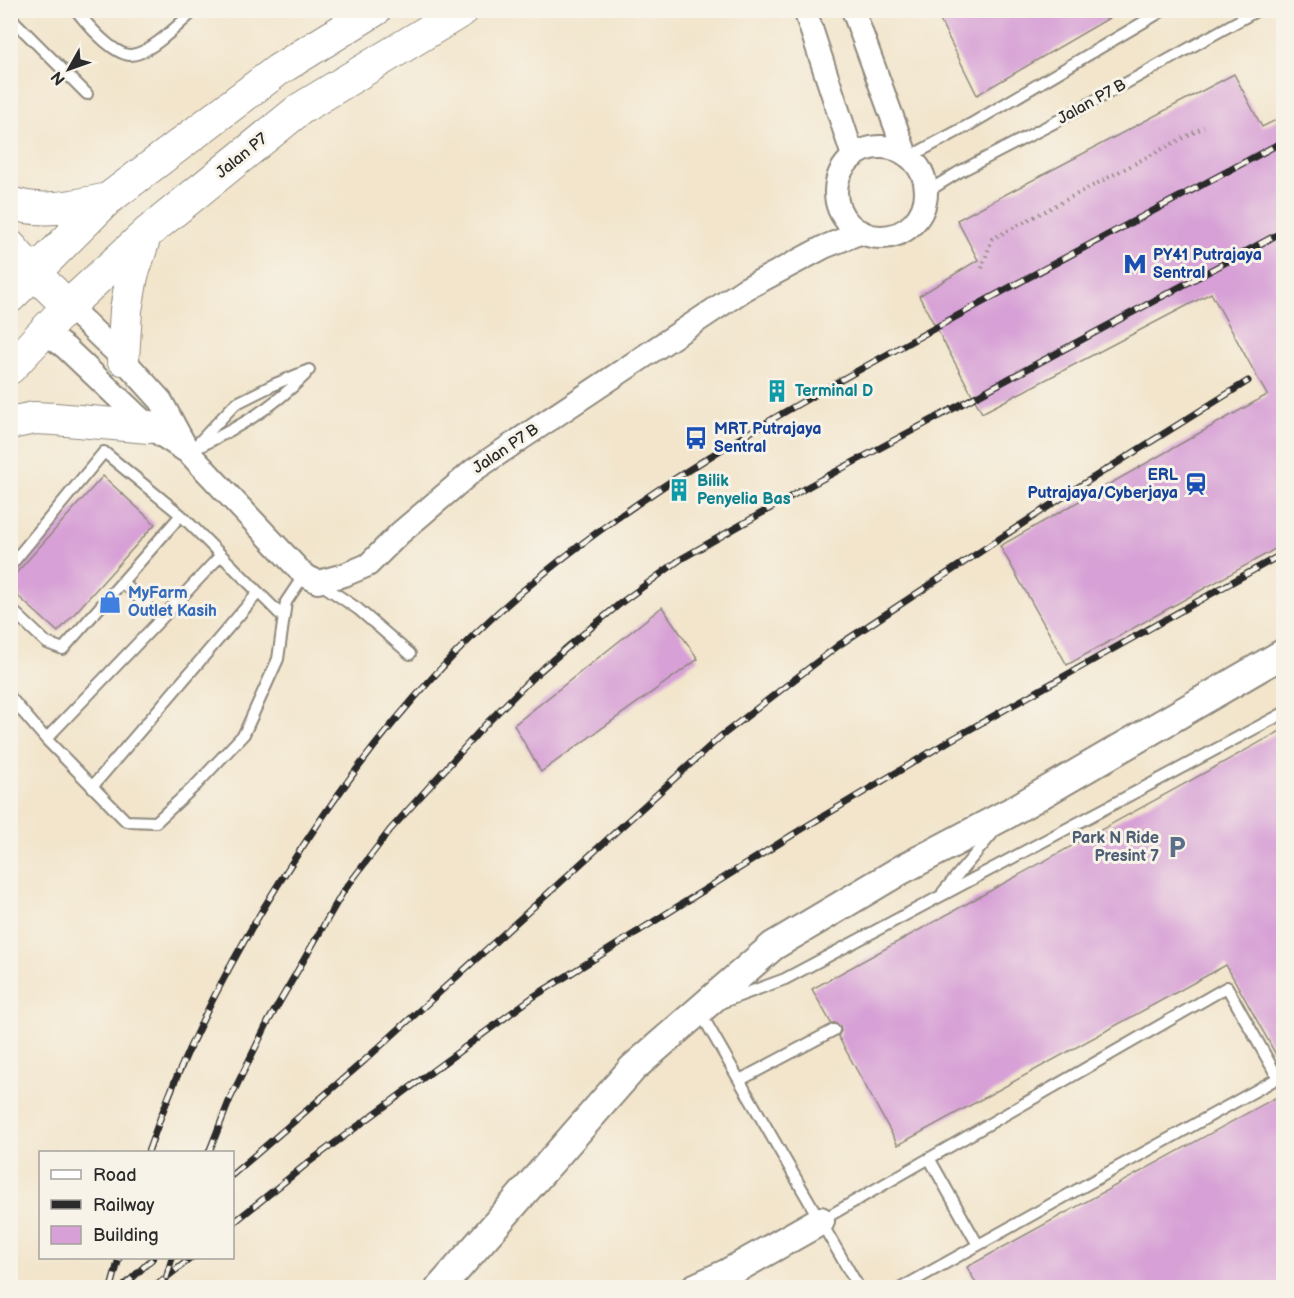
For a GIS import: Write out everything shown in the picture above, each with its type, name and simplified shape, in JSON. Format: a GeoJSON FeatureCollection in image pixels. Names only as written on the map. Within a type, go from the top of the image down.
{"type":"FeatureCollection","features":[{"type":"Feature","properties":{"kind":"main road"},"geometry":{"type":"LineString","coordinates":[[44,331],[10,299],[33,272],[108,199],[278,70],[375,10]]}},
{"type":"Feature","properties":{"kind":"main road","name":"Jalan P7"},"geometry":{"type":"LineString","coordinates":[[10,368],[68,306],[147,233],[300,109],[463,10]]}},
{"type":"Feature","properties":{"kind":"main road"},"geometry":{"type":"LineString","coordinates":[[10,203],[49,210],[108,199]]}},
{"type":"Feature","properties":{"kind":"main road"},"geometry":{"type":"LineString","coordinates":[[123,359],[126,310],[132,276],[147,233]]}},
{"type":"Feature","properties":{"kind":"main road"},"geometry":{"type":"LineString","coordinates":[[10,246],[68,306]]}},
{"type":"Feature","properties":{"kind":"main road"},"geometry":{"type":"LineString","coordinates":[[10,423],[34,418],[149,428]]}},
{"type":"Feature","properties":{"kind":"street"},"geometry":{"type":"LineString","coordinates":[[805,10],[853,156]]}},
{"type":"Feature","properties":{"kind":"street"},"geometry":{"type":"LineString","coordinates":[[853,10],[908,156],[922,173],[926,193]]}},
{"type":"Feature","properties":{"kind":"street"},"geometry":{"type":"LineString","coordinates":[[862,232],[847,221],[838,205],[836,187],[841,170],[853,156],[874,147],[896,149],[908,156]]}},
{"type":"Feature","properties":{"kind":"street","name":"Jalan P7 B"},"geometry":{"type":"LineString","coordinates":[[311,578],[368,565],[400,533],[474,470],[745,289],[824,247],[862,232],[880,237],[900,232],[921,212],[926,193]]}},
{"type":"Feature","properties":{"kind":"street"},"geometry":{"type":"LineString","coordinates":[[68,306],[123,359],[161,401],[189,453]]}},
{"type":"Feature","properties":{"kind":"street"},"geometry":{"type":"LineString","coordinates":[[44,331],[66,348],[149,428],[189,453],[311,578]]}},
{"type":"Feature","properties":{"kind":"street"},"geometry":{"type":"LineString","coordinates":[[440,1287],[633,1068],[773,946],[901,870],[1009,813],[1284,653]]}},
{"type":"Feature","properties":{"kind":"street"},"geometry":{"type":"LineString","coordinates":[[695,1287],[728,1273],[820,1221]]}},
{"type":"Feature","properties":{"kind":"lane"},"geometry":{"type":"LineString","coordinates":[[76,10],[90,27],[113,47],[128,55],[142,52],[155,44],[195,10]]}},
{"type":"Feature","properties":{"kind":"lane"},"geometry":{"type":"LineString","coordinates":[[908,156],[971,124],[1164,10]]}},
{"type":"Feature","properties":{"kind":"lane","name":"Jalan P7 B"},"geometry":{"type":"LineString","coordinates":[[926,193],[959,172],[1065,117],[1258,10]]}},
{"type":"Feature","properties":{"kind":"lane"},"geometry":{"type":"LineString","coordinates":[[10,14],[15,22],[87,94]]}},
{"type":"Feature","properties":{"kind":"lane"},"geometry":{"type":"LineString","coordinates":[[309,370],[284,396],[247,423],[189,453],[235,404],[309,370]]}},
{"type":"Feature","properties":{"kind":"lane"},"geometry":{"type":"LineString","coordinates":[[10,566],[104,452],[181,515],[283,617]]}},
{"type":"Feature","properties":{"kind":"lane"},"geometry":{"type":"LineString","coordinates":[[10,608],[47,643],[63,649],[181,515]]}},
{"type":"Feature","properties":{"kind":"lane"},"geometry":{"type":"LineString","coordinates":[[46,739],[162,620],[221,555]]}},
{"type":"Feature","properties":{"kind":"lane"},"geometry":{"type":"LineString","coordinates":[[10,697],[46,739],[126,821],[156,822],[197,784],[244,734],[278,659],[286,602],[311,578],[358,609],[410,654]]}},
{"type":"Feature","properties":{"kind":"lane"},"geometry":{"type":"LineString","coordinates":[[123,583],[162,620]]}},
{"type":"Feature","properties":{"kind":"lane"},"geometry":{"type":"LineString","coordinates":[[92,787],[258,593]]}},
{"type":"Feature","properties":{"kind":"lane"},"geometry":{"type":"LineString","coordinates":[[859,1287],[699,1011],[785,979],[1284,714]]}},
{"type":"Feature","properties":{"kind":"lane"},"geometry":{"type":"LineString","coordinates":[[939,897],[1009,813]]}},
{"type":"Feature","properties":{"kind":"lane"},"geometry":{"type":"LineString","coordinates":[[820,1221],[1227,987],[1278,1078],[901,1287]]}},
{"type":"Feature","properties":{"kind":"lane"},"geometry":{"type":"LineString","coordinates":[[740,1080],[834,1030]]}},
{"type":"Feature","properties":{"kind":"lane"},"geometry":{"type":"LineString","coordinates":[[929,1158],[978,1245]]}},
{"type":"Feature","properties":{"kind":"path"},"geometry":{"type":"LineString","coordinates":[[982,268],[992,239],[1204,127]]}},
{"type":"Feature","properties":{"kind":"building"},"geometry":{"type":"Polygon","coordinates":[[[935,10],[1123,10],[977,95],[935,10]]]}},
{"type":"Feature","properties":{"kind":"building"},"geometry":{"type":"Polygon","coordinates":[[[1234,74],[1262,127],[1284,116],[1284,544],[1067,665],[1000,546],[1267,395],[1211,293],[982,413],[919,296],[978,260],[957,220],[1234,74]]]}},
{"type":"Feature","properties":{"kind":"building"},"geometry":{"type":"Polygon","coordinates":[[[103,476],[155,524],[58,632],[10,589],[10,580],[103,476]]]}},
{"type":"Feature","properties":{"kind":"building"},"geometry":{"type":"Polygon","coordinates":[[[662,607],[698,659],[541,772],[514,725],[662,607]]]}},
{"type":"Feature","properties":{"kind":"building","name":"Park N Ride Presint 7"},"geometry":{"type":"Polygon","coordinates":[[[1284,729],[1284,1069],[1226,965],[898,1145],[838,1036],[841,1031],[840,1026],[831,1023],[812,989],[1284,729]]]}},
{"type":"Feature","properties":{"kind":"building"},"geometry":{"type":"Polygon","coordinates":[[[1284,1093],[1284,1287],[978,1287],[967,1267],[1284,1093]]]}},
{"type":"Feature","properties":{"kind":"railway"},"geometry":{"type":"LineString","coordinates":[[148,1151],[163,1110],[199,1027],[241,946],[288,869],[337,796],[388,729],[444,665],[505,606],[620,516],[663,486],[752,431],[1036,273],[1284,141]]}},
{"type":"Feature","properties":{"kind":"railway"},"geometry":{"type":"LineString","coordinates":[[209,1151],[230,1099],[268,1022],[343,892],[390,830],[486,724],[533,677],[570,645],[622,602],[681,559],[811,485],[1284,231]]}},
{"type":"Feature","properties":{"kind":"railway"},"geometry":{"type":"LineString","coordinates":[[234,1173],[365,1060],[720,737],[839,645],[1072,491],[1248,381]]}},
{"type":"Feature","properties":{"kind":"railway"},"geometry":{"type":"LineString","coordinates":[[234,1222],[309,1162],[533,997],[802,829],[949,741],[1284,553]]}},
{"type":"Feature","properties":{"kind":"railway"},"geometry":{"type":"LineString","coordinates":[[111,1288],[119,1259]]}},
{"type":"Feature","properties":{"kind":"railway"},"geometry":{"type":"LineString","coordinates":[[122,1288],[152,1259]]}},
{"type":"Feature","properties":{"kind":"railway"},"geometry":{"type":"LineString","coordinates":[[166,1279],[172,1259]]}},
{"type":"Feature","properties":{"kind":"railway"},"geometry":{"type":"LineString","coordinates":[[153,1288],[190,1259]]}},
{"type":"Feature","properties":{"kind":"place","name":"PY41 Putrajaya Sentral"},"geometry":{"type":"Point","coordinates":[1135,264]}},
{"type":"Feature","properties":{"kind":"place","name":"Terminal D"},"geometry":{"type":"Point","coordinates":[777,391]}},
{"type":"Feature","properties":{"kind":"place","name":"MRT Putrajaya Sentral"},"geometry":{"type":"Point","coordinates":[696,438]}},
{"type":"Feature","properties":{"kind":"place","name":"ERL Putrajaya/Cyberjaya"},"geometry":{"type":"Point","coordinates":[1196,484]}},
{"type":"Feature","properties":{"kind":"place","name":"Bilik Penyelia Bas"},"geometry":{"type":"Point","coordinates":[679,490]}},
{"type":"Feature","properties":{"kind":"place","name":"MyFarm Outlet Kasih"},"geometry":{"type":"Point","coordinates":[110,602]}},
{"type":"Feature","properties":{"kind":"place","name":"Park N Ride Presint 7"},"geometry":{"type":"Point","coordinates":[1177,847]}}]}
